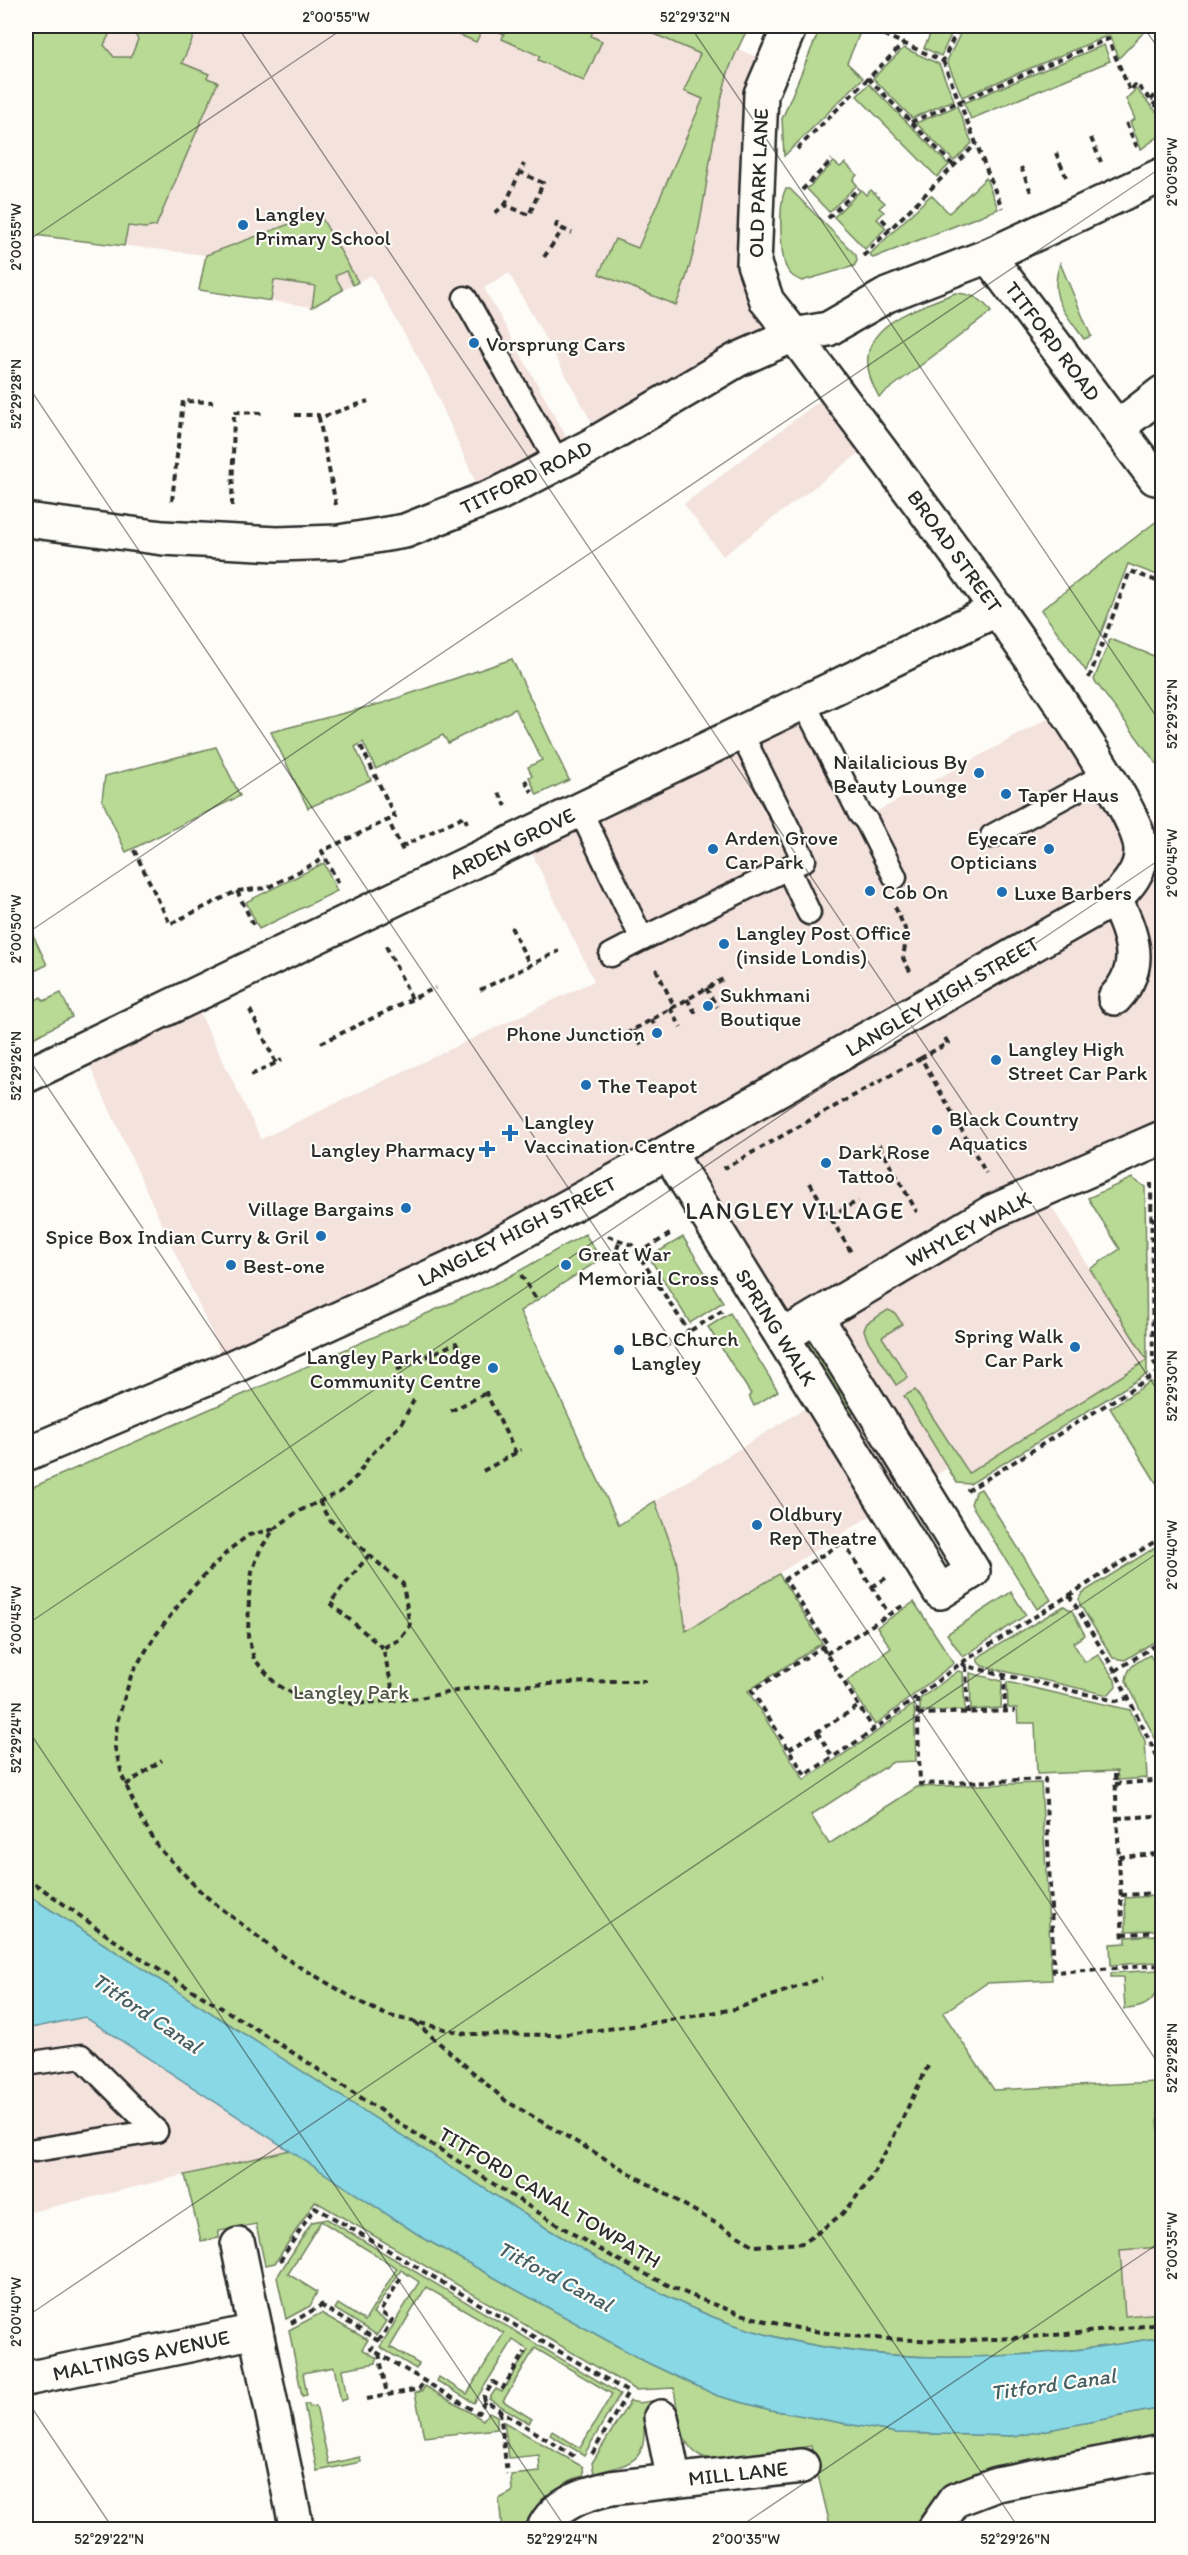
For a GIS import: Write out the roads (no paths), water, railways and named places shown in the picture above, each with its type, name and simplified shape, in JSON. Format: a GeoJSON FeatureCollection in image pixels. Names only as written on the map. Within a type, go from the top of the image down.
{"type":"FeatureCollection","features":[{"type":"Feature","properties":{"kind":"street","name":"OLD PARK LANE"},"geometry":{"type":"LineString","coordinates":[[790,26],[761,94],[754,264],[767,301],[794,334]]}},
{"type":"Feature","properties":{"kind":"street","name":"TITFORD ROAD"},"geometry":{"type":"LineString","coordinates":[[26,520],[163,538],[277,544],[339,542],[405,531],[484,501],[558,463],[727,366],[794,334],[828,329],[887,295],[988,255],[1162,175]]}},
{"type":"Feature","properties":{"kind":"street","name":"TITFORD ROAD"},"geometry":{"type":"LineString","coordinates":[[988,255],[1155,478]]}},
{"type":"Feature","properties":{"kind":"street","name":"BROAD STREET"},"geometry":{"type":"LineString","coordinates":[[794,334],[998,609],[1106,774],[1137,831],[1141,852],[1130,884],[1115,898]]}},
{"type":"Feature","properties":{"kind":"street"},"geometry":{"type":"LineString","coordinates":[[1117,428],[1162,393]]}},
{"type":"Feature","properties":{"kind":"street","name":"ARDEN GROVE"},"geometry":{"type":"LineString","coordinates":[[26,1076],[998,609]]}},
{"type":"Feature","properties":{"kind":"street"},"geometry":{"type":"LineString","coordinates":[[1115,898],[1130,933],[1132,970],[1127,985],[1115,998]]}},
{"type":"Feature","properties":{"kind":"street","name":"LANGLEY HIGH STREET"},"geometry":{"type":"LineString","coordinates":[[26,1454],[238,1364],[487,1251],[668,1152],[1115,898]]}},
{"type":"Feature","properties":{"kind":"street","name":"WHYLEY WALK"},"geometry":{"type":"LineString","coordinates":[[783,1337],[992,1212],[1162,1138]]}},
{"type":"Feature","properties":{"kind":"street","name":"SPRING WALK"},"geometry":{"type":"LineString","coordinates":[[668,1152],[940,1592],[973,1571],[816,1317]]}},
{"type":"Feature","properties":{"kind":"street"},"geometry":{"type":"LineString","coordinates":[[865,1471],[899,1450]]}},
{"type":"Feature","properties":{"kind":"street","name":"MALTINGS AVENUE"},"geometry":{"type":"LineString","coordinates":[[238,2245],[269,2329],[297,2529]]}},
{"type":"Feature","properties":{"kind":"street","name":"MALTINGS AVENUE"},"geometry":{"type":"LineString","coordinates":[[26,2379],[269,2329]]}},
{"type":"Feature","properties":{"kind":"street","name":"MILL LANE"},"geometry":{"type":"LineString","coordinates":[[661,2417],[674,2481]]}},
{"type":"Feature","properties":{"kind":"street"},"geometry":{"type":"LineString","coordinates":[[934,2529],[955,2500],[997,2484],[1162,2452]]}},
{"type":"Feature","properties":{"kind":"street","name":"MILL LANE"},"geometry":{"type":"LineString","coordinates":[[543,2529],[559,2509],[581,2495],[611,2488],[802,2466]]}},
{"type":"Feature","properties":{"kind":"lane"},"geometry":{"type":"LineString","coordinates":[[465,298],[558,463]]}},
{"type":"Feature","properties":{"kind":"lane"},"geometry":{"type":"LineString","coordinates":[[804,703],[860,814],[866,820],[895,877]]}},
{"type":"Feature","properties":{"kind":"lane"},"geometry":{"type":"LineString","coordinates":[[611,955],[804,860],[741,733]]}},
{"type":"Feature","properties":{"kind":"lane"},"geometry":{"type":"LineString","coordinates":[[992,836],[1106,774]]}},
{"type":"Feature","properties":{"kind":"lane"},"geometry":{"type":"LineString","coordinates":[[580,810],[642,939]]}},
{"type":"Feature","properties":{"kind":"lane"},"geometry":{"type":"LineString","coordinates":[[788,868],[809,913]]}},
{"type":"Feature","properties":{"kind":"lane"},"geometry":{"type":"LineString","coordinates":[[26,2064],[81,2056],[156,2131],[35,2150]]}},
{"type":"Feature","properties":{"kind":"water","name":"Titford Canal"},"geometry":{"type":"Polygon","coordinates":[[[26,1894],[546,2228],[685,2305],[732,2324],[783,2339],[836,2349],[890,2355],[1001,2356],[1110,2346],[1162,2337],[1162,2408],[1017,2436],[897,2433],[771,2410],[718,2396],[646,2362],[425,2239],[85,2017],[26,2029],[26,1894]]]}},
{"type":"Feature","properties":{"kind":"place","name":"Langley Primary School"},"geometry":{"type":"Point","coordinates":[243,225]}},
{"type":"Feature","properties":{"kind":"place","name":"Vorsprung Cars"},"geometry":{"type":"Point","coordinates":[474,343]}},
{"type":"Feature","properties":{"kind":"place","name":"Nailalicious By Beauty Lounge"},"geometry":{"type":"Point","coordinates":[979,773]}},
{"type":"Feature","properties":{"kind":"place","name":"Taper Haus"},"geometry":{"type":"Point","coordinates":[1006,794]}},
{"type":"Feature","properties":{"kind":"place","name":"Arden Grove Car Park"},"geometry":{"type":"Point","coordinates":[713,849]}},
{"type":"Feature","properties":{"kind":"place","name":"Eyecare Opticians"},"geometry":{"type":"Point","coordinates":[1049,849]}},
{"type":"Feature","properties":{"kind":"place","name":"Cob On"},"geometry":{"type":"Point","coordinates":[870,891]}},
{"type":"Feature","properties":{"kind":"place","name":"Luxe Barbers"},"geometry":{"type":"Point","coordinates":[1002,892]}},
{"type":"Feature","properties":{"kind":"place","name":"Langley Post Office (inside Londis)"},"geometry":{"type":"Point","coordinates":[724,944]}},
{"type":"Feature","properties":{"kind":"place","name":"Sukhmani Boutique"},"geometry":{"type":"Point","coordinates":[708,1006]}},
{"type":"Feature","properties":{"kind":"place","name":"Phone Junction"},"geometry":{"type":"Point","coordinates":[657,1033]}},
{"type":"Feature","properties":{"kind":"place","name":"Langley High Street Car Park"},"geometry":{"type":"Point","coordinates":[996,1060]}},
{"type":"Feature","properties":{"kind":"place","name":"The Teapot"},"geometry":{"type":"Point","coordinates":[586,1085]}},
{"type":"Feature","properties":{"kind":"place","name":"Black Country Aquatics"},"geometry":{"type":"Point","coordinates":[937,1130]}},
{"type":"Feature","properties":{"kind":"place","name":"Langley Vaccination Centre"},"geometry":{"type":"Point","coordinates":[510,1133]}},
{"type":"Feature","properties":{"kind":"place","name":"Langley Pharmacy"},"geometry":{"type":"Point","coordinates":[487,1149]}},
{"type":"Feature","properties":{"kind":"place","name":"Dark Rose Tattoo"},"geometry":{"type":"Point","coordinates":[826,1163]}},
{"type":"Feature","properties":{"kind":"place","name":"Village Bargains"},"geometry":{"type":"Point","coordinates":[406,1208]}},
{"type":"Feature","properties":{"kind":"place","name":"Spice Box Indian Curry & Gril"},"geometry":{"type":"Point","coordinates":[321,1236]}},
{"type":"Feature","properties":{"kind":"place","name":"Best-one"},"geometry":{"type":"Point","coordinates":[231,1265]}},
{"type":"Feature","properties":{"kind":"place","name":"Great War Memorial Cross"},"geometry":{"type":"Point","coordinates":[566,1265]}},
{"type":"Feature","properties":{"kind":"place","name":"Spring Walk Car Park"},"geometry":{"type":"Point","coordinates":[1075,1347]}},
{"type":"Feature","properties":{"kind":"place","name":"LBC Church Langley"},"geometry":{"type":"Point","coordinates":[619,1350]}},
{"type":"Feature","properties":{"kind":"place","name":"Langley Park Lodge Community Centre"},"geometry":{"type":"Point","coordinates":[493,1368]}},
{"type":"Feature","properties":{"kind":"place","name":"Oldbury Rep Theatre"},"geometry":{"type":"Point","coordinates":[757,1525]}},
{"type":"Feature","properties":{"kind":"district","name":"LANGLEY VILLAGE"},"geometry":{"type":"Point","coordinates":[795,1210]}},
{"type":"Feature","properties":{"kind":"park label","name":"Langley Park"},"geometry":{"type":"Point","coordinates":[351,1691]}}]}
